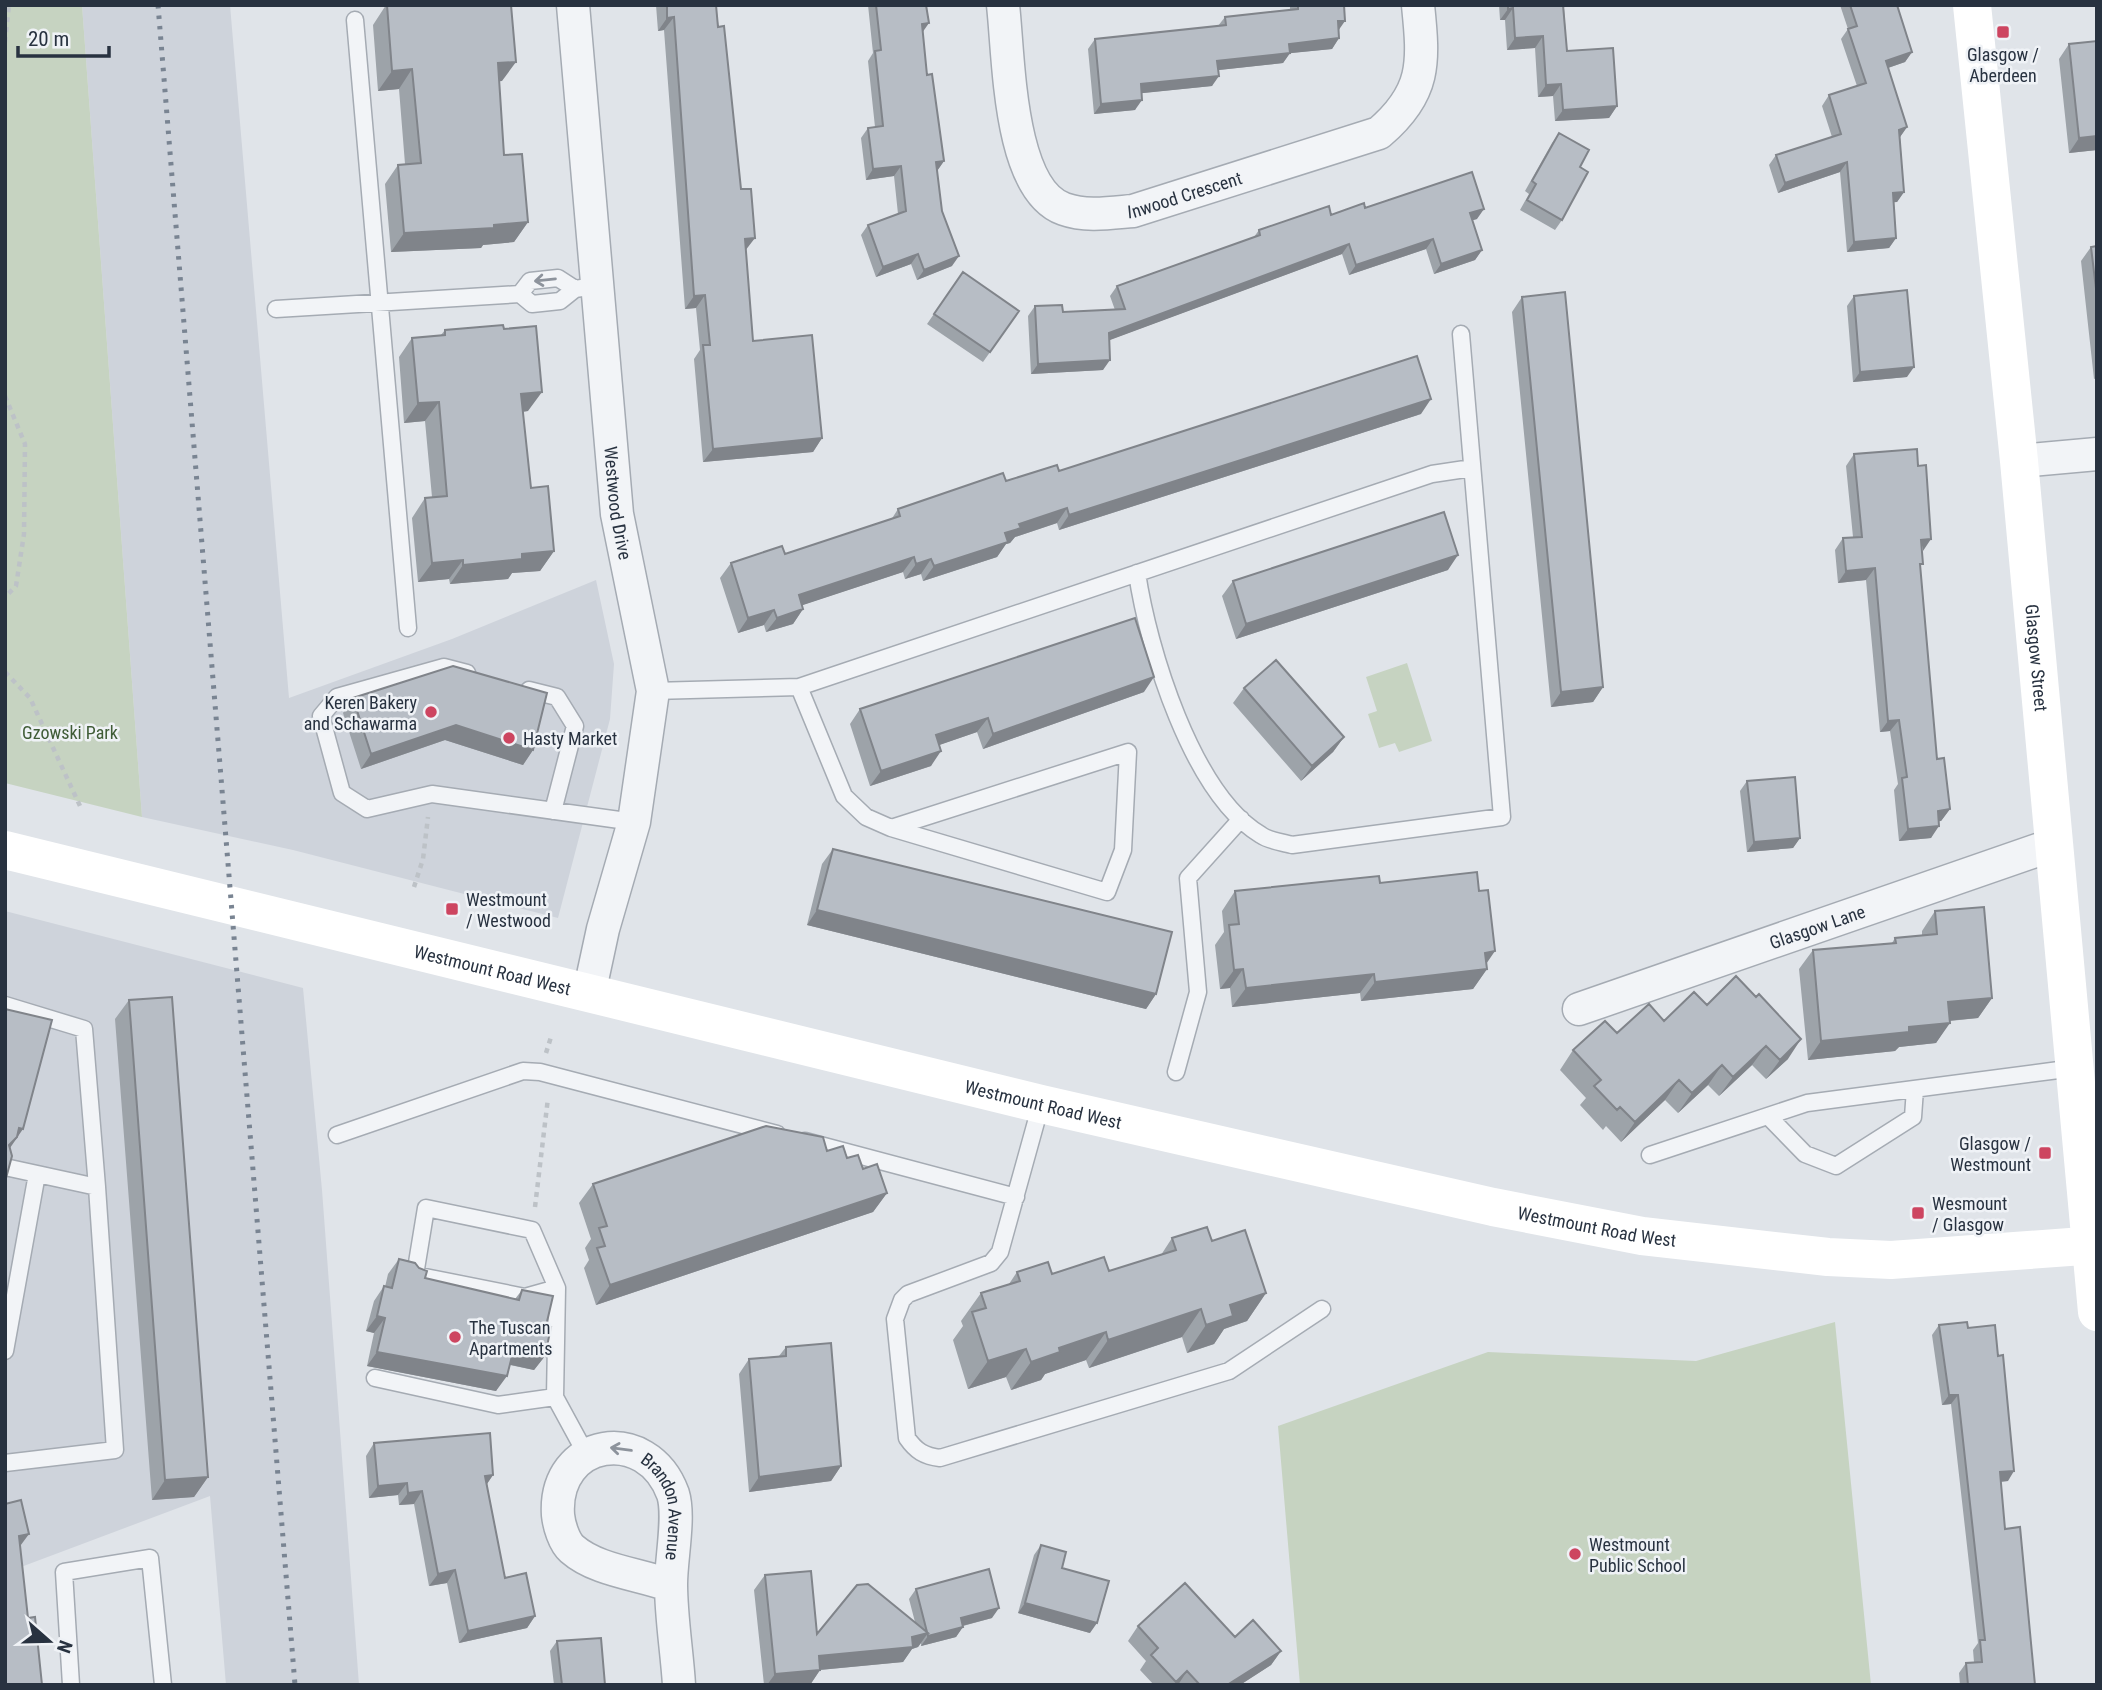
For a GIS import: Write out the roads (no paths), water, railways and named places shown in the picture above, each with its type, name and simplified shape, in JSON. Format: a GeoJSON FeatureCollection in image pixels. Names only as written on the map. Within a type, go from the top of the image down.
{"type":"FeatureCollection","features":[{"type":"Feature","properties":{"kind":"main road","name":"Glasgow Street"},"geometry":{"type":"LineString","coordinates":[[1972,5],[2019,461],[2074,1068],[2093,1245],[2097,1312]]}},
{"type":"Feature","properties":{"kind":"main road","name":"Westmount Road West"},"geometry":{"type":"LineString","coordinates":[[5,850],[1041,1104],[1493,1207],[1642,1236],[1828,1257],[1891,1260],[2093,1245]]}},
{"type":"Feature","properties":{"kind":"street","name":"Westwood Drive"},"geometry":{"type":"LineString","coordinates":[[573,5],[585,287],[617,514],[653,691],[634,822],[603,929],[589,994]]}},
{"type":"Feature","properties":{"kind":"street","name":"Inwood Crescent"},"geometry":{"type":"LineString","coordinates":[[1003,5],[1019,144],[1032,179],[1047,199],[1062,209],[1104,214],[1133,211],[1379,133],[1399,116],[1418,85],[1421,37],[1418,5]]}},
{"type":"Feature","properties":{"kind":"street"},"geometry":{"type":"LineString","coordinates":[[2019,461],[2097,454]]}},
{"type":"Feature","properties":{"kind":"street","name":"Glasgow Lane"},"geometry":{"type":"LineString","coordinates":[[1579,1009],[2055,844]]}},
{"type":"Feature","properties":{"kind":"street","name":"Brandon Avenue"},"geometry":{"type":"LineString","coordinates":[[671,1586],[595,1563],[570,1547],[559,1524],[557,1496],[567,1472],[586,1454],[608,1447],[639,1451],[661,1469],[674,1496],[671,1586],[679,1685]]}},
{"type":"Feature","properties":{"kind":"lane"},"geometry":{"type":"LineString","coordinates":[[355,20],[408,628]]}},
{"type":"Feature","properties":{"kind":"lane"},"geometry":{"type":"LineString","coordinates":[[520,294],[530,281],[558,278],[585,287]]}},
{"type":"Feature","properties":{"kind":"lane"},"geometry":{"type":"LineString","coordinates":[[276,309],[520,294],[532,304],[560,301],[585,287]]}},
{"type":"Feature","properties":{"kind":"lane"},"geometry":{"type":"LineString","coordinates":[[1137,573],[1144,619],[1192,754],[1241,819],[1262,836],[1292,845],[1502,817],[1461,334]]}},
{"type":"Feature","properties":{"kind":"lane"},"geometry":{"type":"LineString","coordinates":[[653,691],[799,687],[1432,474],[1472,468]]}},
{"type":"Feature","properties":{"kind":"lane"},"geometry":{"type":"LineString","coordinates":[[482,677],[444,667],[337,697],[321,716],[342,793],[367,809],[432,794],[634,822]]}},
{"type":"Feature","properties":{"kind":"lane"},"geometry":{"type":"LineString","coordinates":[[507,684],[557,697],[575,726],[553,811]]}},
{"type":"Feature","properties":{"kind":"lane"},"geometry":{"type":"LineString","coordinates":[[799,687],[844,796],[866,817],[891,828],[1108,892],[1123,850],[1128,752],[891,828]]}},
{"type":"Feature","properties":{"kind":"lane"},"geometry":{"type":"LineString","coordinates":[[1176,1072],[1198,992],[1188,877],[1241,819]]}},
{"type":"Feature","properties":{"kind":"lane"},"geometry":{"type":"LineString","coordinates":[[5,1005],[84,1029],[115,1450],[5,1463]]}},
{"type":"Feature","properties":{"kind":"lane"},"geometry":{"type":"LineString","coordinates":[[1650,1155],[1807,1103],[2074,1068]]}},
{"type":"Feature","properties":{"kind":"lane"},"geometry":{"type":"LineString","coordinates":[[337,1135],[523,1071],[540,1072],[1016,1197]]}},
{"type":"Feature","properties":{"kind":"lane"},"geometry":{"type":"LineString","coordinates":[[1768,1116],[1805,1154],[1836,1166],[1913,1117],[1915,1089]]}},
{"type":"Feature","properties":{"kind":"lane"},"geometry":{"type":"LineString","coordinates":[[1041,1104],[1000,1252],[991,1263],[908,1294],[902,1300],[895,1319],[907,1438],[915,1450],[928,1457],[940,1458],[1230,1371],[1322,1309]]}},
{"type":"Feature","properties":{"kind":"lane"},"geometry":{"type":"LineString","coordinates":[[5,1167],[97,1187]]}},
{"type":"Feature","properties":{"kind":"lane"},"geometry":{"type":"LineString","coordinates":[[5,1351],[37,1174]]}},
{"type":"Feature","properties":{"kind":"lane"},"geometry":{"type":"LineString","coordinates":[[557,1287],[525,1297],[415,1275],[426,1208],[532,1230],[557,1287],[555,1397],[586,1454]]}},
{"type":"Feature","properties":{"kind":"lane"},"geometry":{"type":"LineString","coordinates":[[375,1378],[498,1405],[555,1397]]}},
{"type":"Feature","properties":{"kind":"lane"},"geometry":{"type":"LineString","coordinates":[[71,1685],[64,1572],[150,1558],[163,1685]]}},
{"type":"Feature","properties":{"kind":"railway"},"geometry":{"type":"LineString","coordinates":[[158,5],[295,1685]]}},
{"type":"Feature","properties":{"kind":"place","name":"Glasgow / Aberdeen"},"geometry":{"type":"Point","coordinates":[2003,32]}},
{"type":"Feature","properties":{"kind":"place","name":"Keren Bakery and Schawarma"},"geometry":{"type":"Point","coordinates":[431,712]}},
{"type":"Feature","properties":{"kind":"place","name":"Hasty Market"},"geometry":{"type":"Point","coordinates":[509,738]}},
{"type":"Feature","properties":{"kind":"place","name":"Westmount / Westwood"},"geometry":{"type":"Point","coordinates":[452,909]}},
{"type":"Feature","properties":{"kind":"place","name":"Glasgow / Westmount"},"geometry":{"type":"Point","coordinates":[2045,1153]}},
{"type":"Feature","properties":{"kind":"place","name":"Wesmount / Glasgow"},"geometry":{"type":"Point","coordinates":[1918,1213]}},
{"type":"Feature","properties":{"kind":"place","name":"The Tuscan Apartments"},"geometry":{"type":"Point","coordinates":[455,1337]}},
{"type":"Feature","properties":{"kind":"place","name":"Westmount Public School"},"geometry":{"type":"Point","coordinates":[1575,1554]}},
{"type":"Feature","properties":{"kind":"park label","name":"Gzowski Park"},"geometry":{"type":"Point","coordinates":[70,732]}}]}
